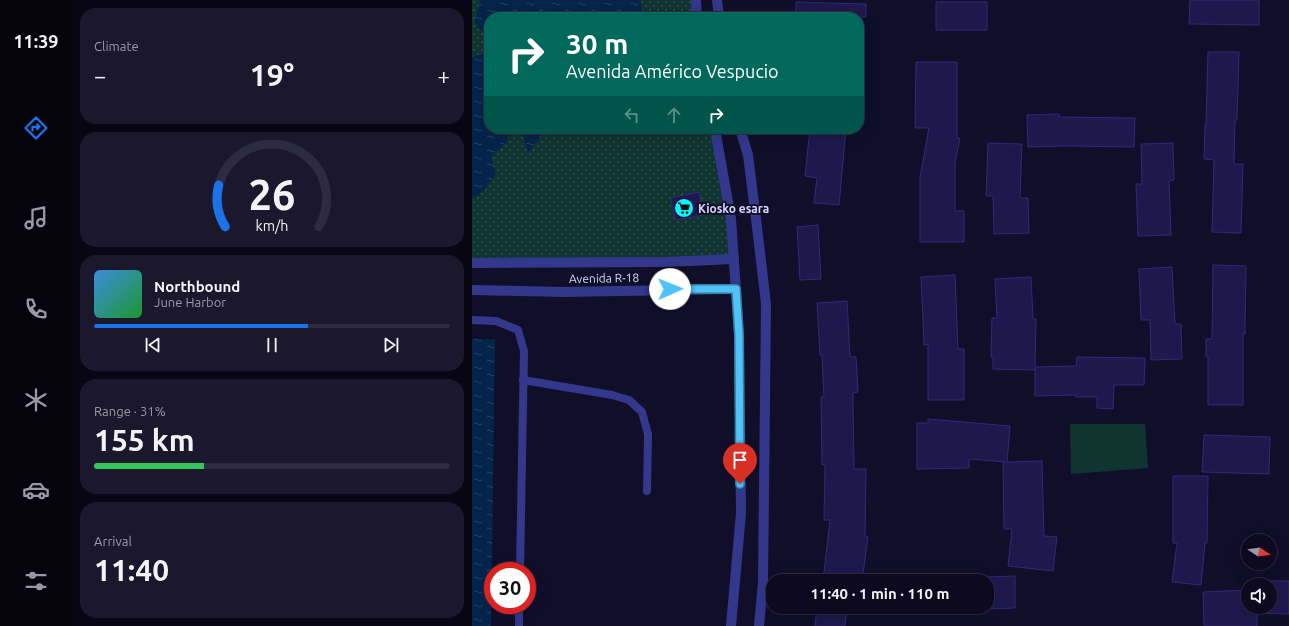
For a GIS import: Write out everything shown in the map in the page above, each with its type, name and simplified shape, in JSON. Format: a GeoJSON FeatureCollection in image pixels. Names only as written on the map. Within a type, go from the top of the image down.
{"type":"FeatureCollection","features":[{"type":"Feature","properties":{"kind":"street"},"geometry":{"type":"LineString","coordinates":[[696,0],[697,12]]}},
{"type":"Feature","properties":{"kind":"street"},"geometry":{"type":"LineString","coordinates":[[717,0],[718,12]]}},
{"type":"Feature","properties":{"kind":"street"},"geometry":{"type":"LineString","coordinates":[[716,134],[731,219],[739,335],[741,513],[731,626]]}},
{"type":"Feature","properties":{"kind":"street"},"geometry":{"type":"LineString","coordinates":[[742,134],[748,155],[766,304],[764,582],[760,626]]}},
{"type":"Feature","properties":{"kind":"street","name":"Avenida R-18"},"geometry":{"type":"LineString","coordinates":[[472,263],[665,262],[734,259]]}},
{"type":"Feature","properties":{"kind":"street","name":"Avenida R-18"},"geometry":{"type":"LineString","coordinates":[[472,290],[564,292],[736,289]]}},
{"type":"Feature","properties":{"kind":"lane"},"geometry":{"type":"LineString","coordinates":[[472,320],[496,320],[518,330],[524,351],[520,562]]}},
{"type":"Feature","properties":{"kind":"lane"},"geometry":{"type":"LineString","coordinates":[[523,380],[612,395],[629,400],[642,412],[648,434],[648,491]]}},
{"type":"Feature","properties":{"kind":"lane"},"geometry":{"type":"LineString","coordinates":[[518,626],[519,614]]}},
{"type":"Feature","properties":{"kind":"green space"},"geometry":{"type":"Polygon","coordinates":[[[472,0],[696,0],[697,12],[484,12],[484,134],[716,134],[734,259],[472,263],[472,0]]]}},
{"type":"Feature","properties":{"kind":"green space"},"geometry":{"type":"Polygon","coordinates":[[[1070,424],[1145,424],[1148,468],[1071,474],[1070,424]]]}},
{"type":"Feature","properties":{"kind":"water"},"geometry":{"type":"Polygon","coordinates":[[[480,0],[641,0],[642,12],[484,12],[484,33],[475,23],[480,0]]]}},
{"type":"Feature","properties":{"kind":"water"},"geometry":{"type":"Polygon","coordinates":[[[484,55],[484,134],[509,134],[506,143],[491,157],[496,174],[484,191],[472,199],[472,57],[484,55]]]}},
{"type":"Feature","properties":{"kind":"water"},"geometry":{"type":"Polygon","coordinates":[[[522,134],[544,134],[541,136],[528,153],[522,134]]]}},
{"type":"Feature","properties":{"kind":"water"},"geometry":{"type":"Polygon","coordinates":[[[472,339],[495,339],[492,562],[484,562],[484,614],[491,614],[491,626],[472,626],[472,339]]]}},
{"type":"Feature","properties":{"kind":"building"},"geometry":{"type":"Polygon","coordinates":[[[1190,0],[1259,0],[1259,25],[1189,24],[1190,0]]]}},
{"type":"Feature","properties":{"kind":"building"},"geometry":{"type":"Polygon","coordinates":[[[796,2],[866,4],[866,17],[864,17],[864,12],[796,12],[796,2]]]}},
{"type":"Feature","properties":{"kind":"building"},"geometry":{"type":"Polygon","coordinates":[[[936,2],[987,2],[987,30],[936,30],[936,2]]]}},
{"type":"Feature","properties":{"kind":"building"},"geometry":{"type":"Polygon","coordinates":[[[1208,52],[1239,52],[1234,164],[1243,164],[1241,233],[1212,232],[1214,160],[1204,159],[1208,52]]]}},
{"type":"Feature","properties":{"kind":"building"},"geometry":{"type":"Polygon","coordinates":[[[916,62],[957,62],[957,138],[960,138],[955,163],[955,211],[964,211],[964,242],[920,242],[920,177],[929,128],[915,128],[916,62]]]}},
{"type":"Feature","properties":{"kind":"building"},"geometry":{"type":"Polygon","coordinates":[[[1059,114],[1059,117],[1135,118],[1134,147],[1028,147],[1027,115],[1059,114]]]}},
{"type":"Feature","properties":{"kind":"building"},"geometry":{"type":"Polygon","coordinates":[[[809,134],[846,134],[839,205],[814,203],[817,178],[805,176],[809,134]]]}},
{"type":"Feature","properties":{"kind":"building"},"geometry":{"type":"Polygon","coordinates":[[[988,143],[1022,144],[1020,198],[1028,198],[1029,233],[994,234],[993,196],[986,196],[988,143]]]}},
{"type":"Feature","properties":{"kind":"building"},"geometry":{"type":"Polygon","coordinates":[[[1173,143],[1174,180],[1169,181],[1171,235],[1138,236],[1136,184],[1142,184],[1141,144],[1173,143]]]}},
{"type":"Feature","properties":{"kind":"building"},"geometry":{"type":"Polygon","coordinates":[[[699,192],[703,215],[675,220],[671,198],[699,192]]]}},
{"type":"Feature","properties":{"kind":"building"},"geometry":{"type":"Polygon","coordinates":[[[818,225],[821,279],[800,280],[797,227],[818,225]]]}},
{"type":"Feature","properties":{"kind":"building"},"geometry":{"type":"Polygon","coordinates":[[[1213,265],[1246,266],[1245,334],[1243,334],[1243,405],[1208,405],[1208,356],[1206,356],[1206,339],[1212,339],[1213,265]]]}},
{"type":"Feature","properties":{"kind":"building"},"geometry":{"type":"Polygon","coordinates":[[[1172,267],[1175,324],[1181,324],[1182,359],[1151,360],[1150,320],[1141,320],[1139,269],[1172,267]]]}},
{"type":"Feature","properties":{"kind":"building"},"geometry":{"type":"Polygon","coordinates":[[[955,275],[958,349],[964,349],[964,400],[928,400],[928,344],[924,345],[921,277],[955,275]]]}},
{"type":"Feature","properties":{"kind":"building"},"geometry":{"type":"Polygon","coordinates":[[[1031,277],[1033,319],[1036,319],[1035,367],[1076,366],[1077,357],[1145,358],[1144,385],[1114,385],[1113,409],[1097,408],[1097,397],[1076,397],[1076,395],[1035,396],[1035,370],[993,369],[993,357],[991,357],[992,318],[997,318],[995,279],[1031,277]]]}},
{"type":"Feature","properties":{"kind":"building"},"geometry":{"type":"Polygon","coordinates":[[[847,301],[850,357],[856,357],[858,392],[853,393],[854,469],[866,469],[865,536],[868,537],[863,574],[824,574],[830,520],[824,520],[825,464],[822,465],[821,397],[824,397],[817,303],[847,301]]]}},
{"type":"Feature","properties":{"kind":"building"},"geometry":{"type":"Polygon","coordinates":[[[928,419],[1010,426],[1007,462],[1042,461],[1044,536],[1057,537],[1053,571],[1008,566],[1012,529],[1004,529],[1003,462],[1006,462],[969,459],[969,468],[917,469],[917,423],[928,423],[928,419]]]}},
{"type":"Feature","properties":{"kind":"building"},"geometry":{"type":"Polygon","coordinates":[[[1204,435],[1270,437],[1269,474],[1202,472],[1204,435]]]}},
{"type":"Feature","properties":{"kind":"building"},"geometry":{"type":"Polygon","coordinates":[[[1173,476],[1208,476],[1207,543],[1205,543],[1201,585],[1172,582],[1177,543],[1173,543],[1173,476]]]}},
{"type":"Feature","properties":{"kind":"building"},"geometry":{"type":"Polygon","coordinates":[[[1015,576],[1015,608],[994,609],[994,577],[1015,576]]]}},
{"type":"Feature","properties":{"kind":"building"},"geometry":{"type":"Polygon","coordinates":[[[1277,581],[1289,581],[1289,614],[1277,614],[1277,581]]]}},
{"type":"Feature","properties":{"kind":"building"},"geometry":{"type":"Polygon","coordinates":[[[1241,590],[1241,614],[1257,614],[1257,626],[1204,626],[1203,592],[1241,590]]]}},
{"type":"Feature","properties":{"kind":"building"},"geometry":{"type":"Polygon","coordinates":[[[816,614],[846,614],[845,626],[815,626],[816,614]]]}},
{"type":"Feature","properties":{"kind":"place","name":"Kiosko esara"},"geometry":{"type":"Point","coordinates":[684,208]}},
{"type":"Feature","properties":{"kind":"route"},"geometry":{"type":"LineString","coordinates":[[670,289],[736,289],[739,335],[740,484]]}}]}
